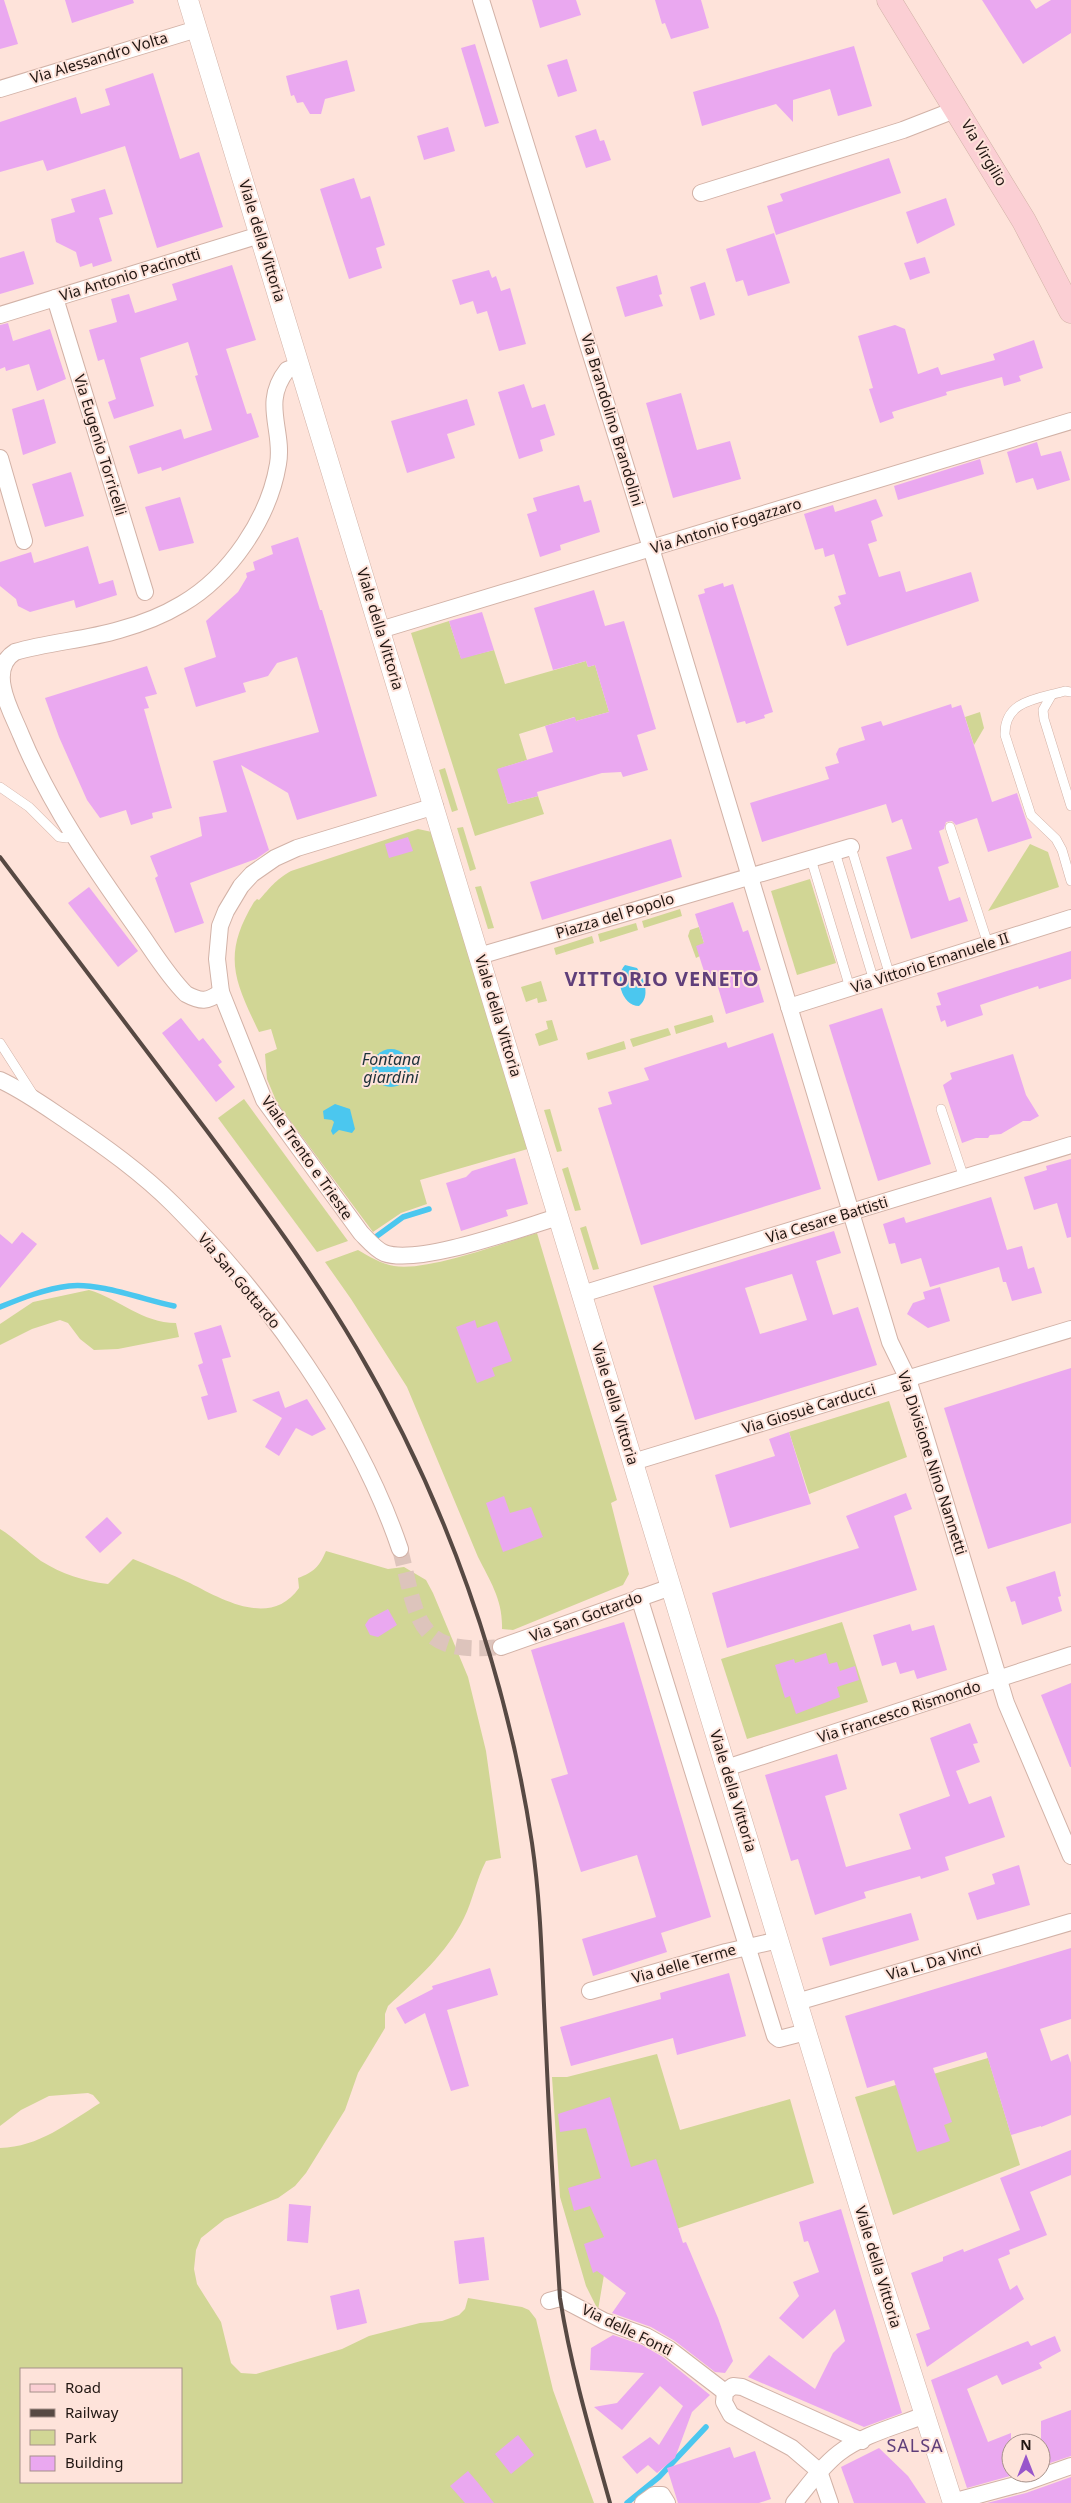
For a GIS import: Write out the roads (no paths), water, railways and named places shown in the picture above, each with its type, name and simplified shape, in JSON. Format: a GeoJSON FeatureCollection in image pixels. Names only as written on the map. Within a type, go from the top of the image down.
{"type":"FeatureCollection","features":[{"type":"Feature","properties":{"kind":"main road","name":"Via Virgilio"},"geometry":{"type":"LineString","coordinates":[[889,0],[957,109],[1042,252],[1071,311]]}},
{"type":"Feature","properties":{"kind":"street","name":"Viale della Vittoria"},"geometry":{"type":"LineString","coordinates":[[188,0],[435,806],[806,2032],[952,2502]]}},
{"type":"Feature","properties":{"kind":"street","name":"Via Brandolino Brandolini"},"geometry":{"type":"LineString","coordinates":[[481,0],[652,548],[750,875]]}},
{"type":"Feature","properties":{"kind":"street","name":"Via Alessandro Volta"},"geometry":{"type":"LineString","coordinates":[[0,89],[197,29]]}},
{"type":"Feature","properties":{"kind":"street"},"geometry":{"type":"LineString","coordinates":[[701,193],[903,130],[957,109]]}},
{"type":"Feature","properties":{"kind":"street","name":"Via Antonio Pacinotti"},"geometry":{"type":"LineString","coordinates":[[0,314],[260,235]]}},
{"type":"Feature","properties":{"kind":"street","name":"Via Eugenio Torricelli"},"geometry":{"type":"LineString","coordinates":[[55,298],[145,592]]}},
{"type":"Feature","properties":{"kind":"street"},"geometry":{"type":"LineString","coordinates":[[221,992],[209,1001],[199,1001],[186,994],[179,987],[72,834],[31,759],[6,700],[3,688],[3,669],[9,656],[15,652],[116,631],[143,623],[184,603],[218,574],[253,530],[272,492],[280,444],[274,417],[277,386],[287,370],[300,365]]}},
{"type":"Feature","properties":{"kind":"street","name":"Via Antonio Fogazzaro"},"geometry":{"type":"LineString","coordinates":[[380,630],[1071,421]]}},
{"type":"Feature","properties":{"kind":"street"},"geometry":{"type":"LineString","coordinates":[[0,458],[24,541]]}},
{"type":"Feature","properties":{"kind":"street","name":"Viale Trento e Trieste"},"geometry":{"type":"LineString","coordinates":[[435,806],[297,848],[275,858],[252,874],[233,898],[220,926],[217,959],[221,992],[264,1100],[361,1233],[383,1253],[408,1257],[435,1253],[558,1216]]}},
{"type":"Feature","properties":{"kind":"street","name":"Piazza del Popolo"},"geometry":{"type":"LineString","coordinates":[[480,956],[750,875],[775,871],[843,850]]}},
{"type":"Feature","properties":{"kind":"street","name":"Via Divisione Nino Nannetti"},"geometry":{"type":"LineString","coordinates":[[750,875],[890,1342],[908,1379],[998,1679],[1006,1703],[1071,1856]]}},
{"type":"Feature","properties":{"kind":"street","name":"Via Vittorio Emanuele II"},"geometry":{"type":"LineString","coordinates":[[789,1008],[1071,918]]}},
{"type":"Feature","properties":{"kind":"street","name":"Via San Gottardo"},"geometry":{"type":"LineString","coordinates":[[0,1080],[37,1101],[114,1154],[173,1204],[224,1259],[278,1328],[337,1416],[371,1474],[385,1506],[400,1549]]}},
{"type":"Feature","properties":{"kind":"street","name":"Via Cesare Battisti"},"geometry":{"type":"LineString","coordinates":[[582,1294],[1071,1145]]}},
{"type":"Feature","properties":{"kind":"street","name":"Via Giosuè Carducci"},"geometry":{"type":"LineString","coordinates":[[633,1462],[1071,1328]]}},
{"type":"Feature","properties":{"kind":"street","name":"Via San Gottardo"},"geometry":{"type":"LineString","coordinates":[[501,1647],[671,1587]]}},
{"type":"Feature","properties":{"kind":"street","name":"Viale della Vittoria"},"geometry":{"type":"LineString","coordinates":[[640,1597],[687,1744],[775,2036],[779,2039],[806,2032]]}},
{"type":"Feature","properties":{"kind":"street","name":"Via Francesco Rismondo"},"geometry":{"type":"LineString","coordinates":[[726,1768],[1071,1655]]}},
{"type":"Feature","properties":{"kind":"street","name":"Via L. Da Vinci"},"geometry":{"type":"LineString","coordinates":[[797,2002],[1071,1922]]}},
{"type":"Feature","properties":{"kind":"street","name":"Via delle Terme"},"geometry":{"type":"LineString","coordinates":[[590,1991],[747,1946],[779,1940]]}},
{"type":"Feature","properties":{"kind":"street","name":"Via delle Fonti"},"geometry":{"type":"LineString","coordinates":[[549,2301],[560,2298],[604,2321],[646,2336],[679,2356],[725,2392]]}},
{"type":"Feature","properties":{"kind":"street"},"geometry":{"type":"LineString","coordinates":[[830,2503],[819,2471],[792,2448],[731,2414],[724,2402],[725,2392],[733,2386],[742,2386],[862,2440]]}},
{"type":"Feature","properties":{"kind":"street"},"geometry":{"type":"LineString","coordinates":[[794,2503],[819,2471],[839,2453],[862,2440],[925,2416]]}},
{"type":"Feature","properties":{"kind":"street"},"geometry":{"type":"LineString","coordinates":[[952,2502],[1023,2483],[1071,2466]]}},
{"type":"Feature","properties":{"kind":"street"},"geometry":{"type":"LineString","coordinates":[[643,2503],[654,2496],[662,2496],[668,2503]]}},
{"type":"Feature","properties":{"kind":"lane"},"geometry":{"type":"LineString","coordinates":[[1071,692],[1051,695],[1019,706],[1010,712],[1005,723],[1005,735],[1031,815],[1056,839],[1062,850],[1071,881]]}},
{"type":"Feature","properties":{"kind":"lane"},"geometry":{"type":"LineString","coordinates":[[1051,695],[1043,710],[1044,719],[1071,806]]}},
{"type":"Feature","properties":{"kind":"lane"},"geometry":{"type":"LineString","coordinates":[[0,787],[30,807],[59,837],[67,838],[72,834]]}},
{"type":"Feature","properties":{"kind":"lane"},"geometry":{"type":"LineString","coordinates":[[950,827],[988,944]]}},
{"type":"Feature","properties":{"kind":"lane"},"geometry":{"type":"LineString","coordinates":[[843,850],[882,978]]}},
{"type":"Feature","properties":{"kind":"lane"},"geometry":{"type":"LineString","coordinates":[[843,850],[882,978]]}},
{"type":"Feature","properties":{"kind":"lane"},"geometry":{"type":"LineString","coordinates":[[812,859],[850,988]]}},
{"type":"Feature","properties":{"kind":"lane"},"geometry":{"type":"LineString","coordinates":[[0,1043],[37,1101]]}},
{"type":"Feature","properties":{"kind":"lane"},"geometry":{"type":"LineString","coordinates":[[941,1109],[964,1178]]}},
{"type":"Feature","properties":{"kind":"water"},"geometry":{"type":"Polygon","coordinates":[[[625,965],[637,968],[644,982],[645,997],[639,1006],[633,1005],[628,1001],[621,990],[620,976],[625,965]]]}},
{"type":"Feature","properties":{"kind":"water","name":"Fontana giardini"},"geometry":{"type":"Polygon","coordinates":[[[391,1049],[405,1054],[410,1068],[405,1082],[391,1087],[377,1082],[372,1068],[377,1054],[391,1049]]]}},
{"type":"Feature","properties":{"kind":"water"},"geometry":{"type":"Polygon","coordinates":[[[335,1104],[350,1109],[355,1129],[352,1133],[339,1130],[333,1135],[331,1131],[334,1122],[324,1119],[323,1111],[335,1104]]]}},
{"type":"Feature","properties":{"kind":"waterway"},"geometry":{"type":"LineString","coordinates":[[377,1236],[403,1217],[429,1209]]}},
{"type":"Feature","properties":{"kind":"waterway"},"geometry":{"type":"LineString","coordinates":[[0,1307],[25,1297],[60,1287],[80,1285],[107,1289],[174,1306]]}},
{"type":"Feature","properties":{"kind":"waterway"},"geometry":{"type":"LineString","coordinates":[[627,2503],[659,2477],[706,2427]]}},
{"type":"Feature","properties":{"kind":"tunnel"},"geometry":{"type":"LineString","coordinates":[[400,1549],[411,1595],[417,1613],[425,1628],[436,1638],[451,1645],[472,1648],[501,1647]]}},
{"type":"Feature","properties":{"kind":"railway"},"geometry":{"type":"LineString","coordinates":[[0,857],[227,1158],[285,1238],[340,1320],[389,1406],[418,1465],[468,1587],[506,1714],[521,1778],[532,1843],[541,1935],[560,2298],[576,2376],[610,2503]]}},
{"type":"Feature","properties":{"kind":"district","name":"VITTORIO VENETO"},"geometry":{"type":"Point","coordinates":[662,979]}},
{"type":"Feature","properties":{"kind":"district","name":"SALSA"},"geometry":{"type":"Point","coordinates":[915,2446]}}]}
